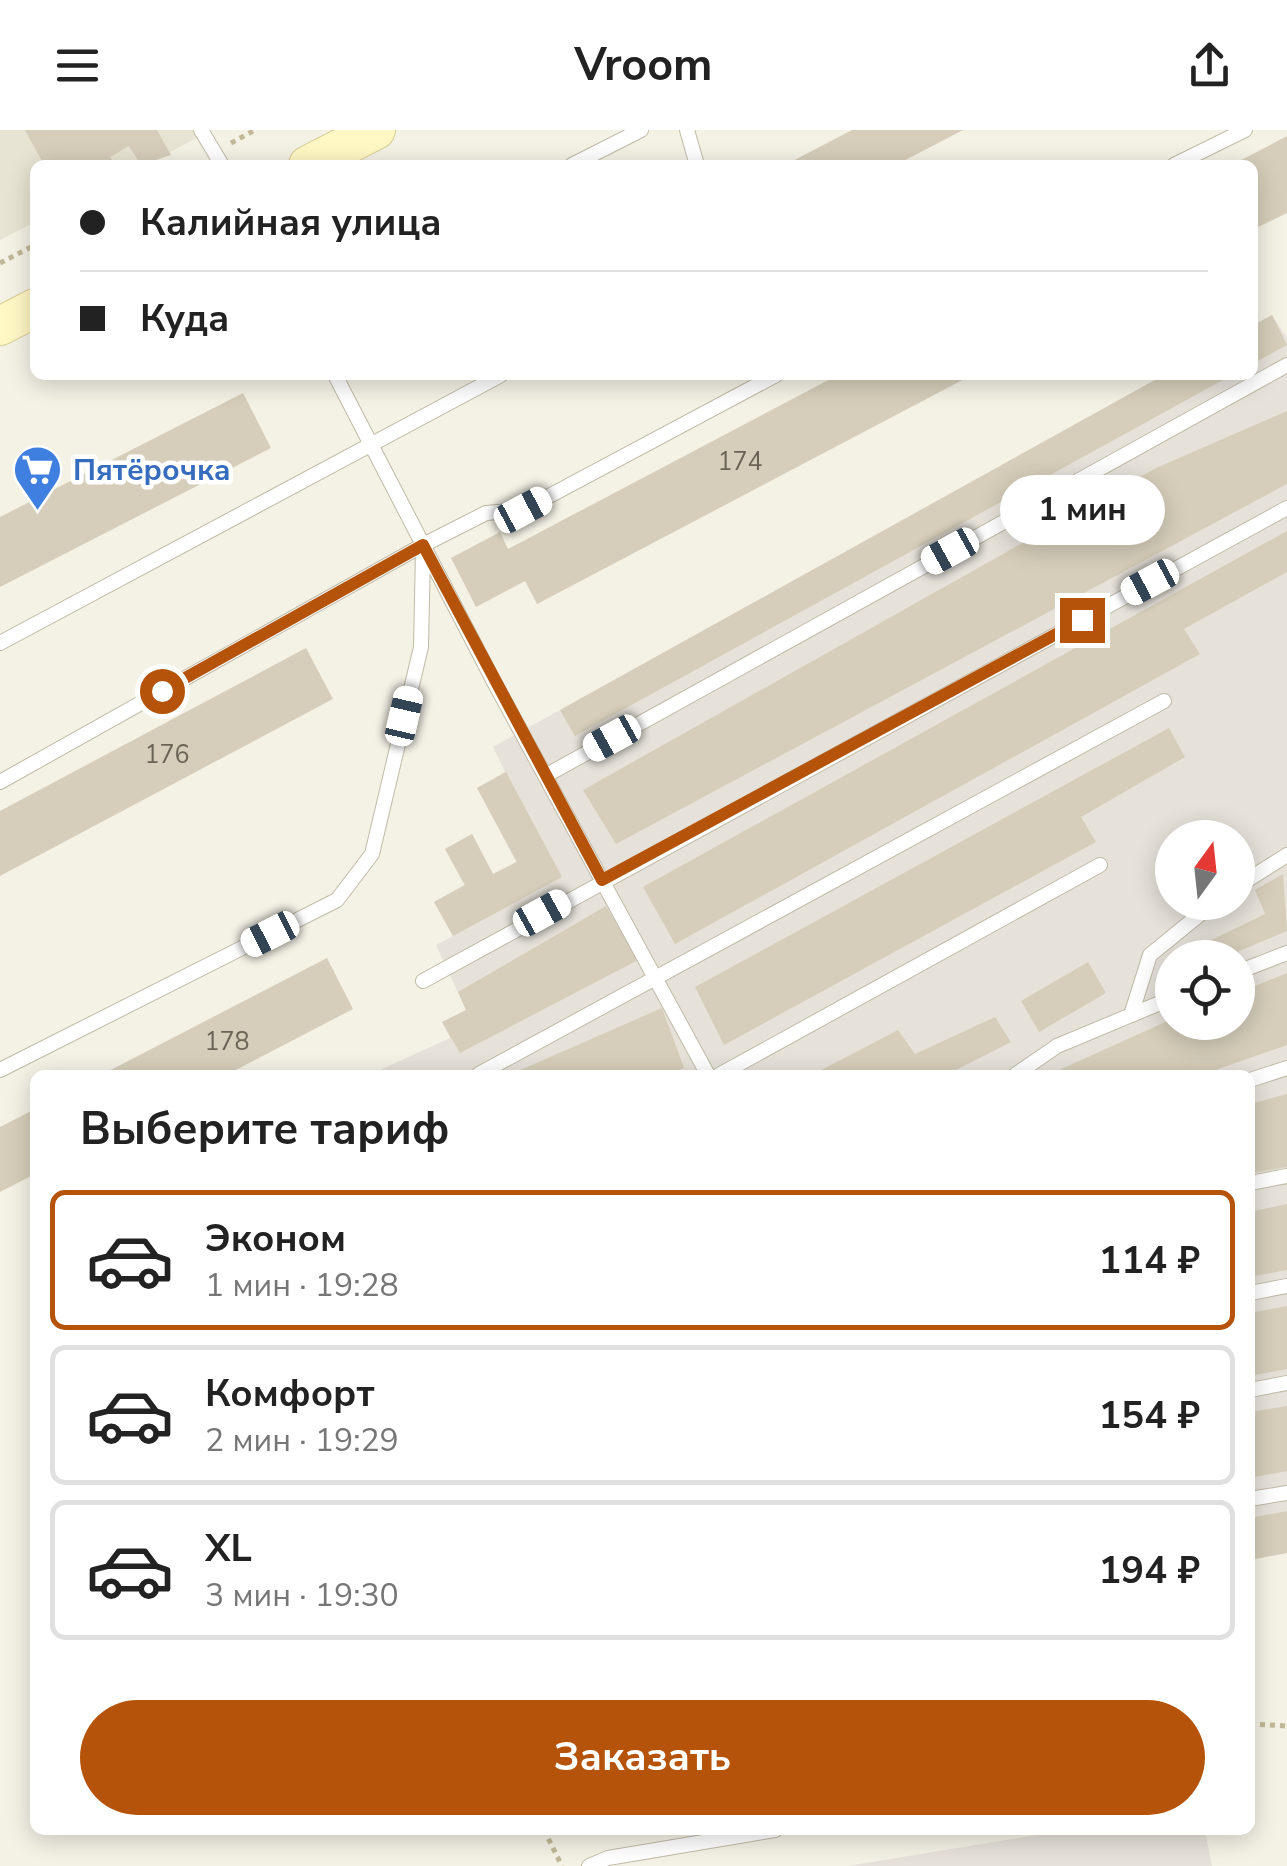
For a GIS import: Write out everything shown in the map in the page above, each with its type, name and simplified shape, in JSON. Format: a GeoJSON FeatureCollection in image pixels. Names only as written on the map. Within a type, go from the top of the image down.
{"type":"FeatureCollection","features":[{"type":"Feature","properties":{"kind":"main road"},"geometry":{"type":"LineString","coordinates":[[318,160],[376,130]]}},
{"type":"Feature","properties":{"kind":"main road"},"geometry":{"type":"LineString","coordinates":[[0,326],[30,311]]}},
{"type":"Feature","properties":{"kind":"lane"},"geometry":{"type":"LineString","coordinates":[[200,130],[219,160]]}},
{"type":"Feature","properties":{"kind":"lane"},"geometry":{"type":"LineString","coordinates":[[582,160],[642,130]]}},
{"type":"Feature","properties":{"kind":"lane"},"geometry":{"type":"LineString","coordinates":[[686,130],[695,160]]}},
{"type":"Feature","properties":{"kind":"lane"},"geometry":{"type":"LineString","coordinates":[[1184,160],[1245,130]]}},
{"type":"Feature","properties":{"kind":"lane"},"geometry":{"type":"LineString","coordinates":[[545,776],[1287,364]]}},
{"type":"Feature","properties":{"kind":"lane"},"geometry":{"type":"LineString","coordinates":[[337,380],[705,1070]]}},
{"type":"Feature","properties":{"kind":"lane"},"geometry":{"type":"LineString","coordinates":[[0,643],[492,380]]}},
{"type":"Feature","properties":{"kind":"lane"},"geometry":{"type":"LineString","coordinates":[[0,782],[423,545],[486,513],[523,510],[767,380]]}},
{"type":"Feature","properties":{"kind":"lane"},"geometry":{"type":"LineString","coordinates":[[423,981],[1287,508]]}},
{"type":"Feature","properties":{"kind":"lane"},"geometry":{"type":"LineString","coordinates":[[0,1070],[337,900],[372,854],[421,647],[423,545]]}},
{"type":"Feature","properties":{"kind":"lane"},"geometry":{"type":"LineString","coordinates":[[486,1070],[1164,701]]}},
{"type":"Feature","properties":{"kind":"lane"},"geometry":{"type":"LineString","coordinates":[[1255,875],[1287,855]]}},
{"type":"Feature","properties":{"kind":"lane"},"geometry":{"type":"LineString","coordinates":[[728,1070],[1100,865]]}},
{"type":"Feature","properties":{"kind":"lane"},"geometry":{"type":"LineString","coordinates":[[1130,1015],[1150,954],[1192,920]]}},
{"type":"Feature","properties":{"kind":"lane"},"geometry":{"type":"LineString","coordinates":[[1255,965],[1287,952]]}},
{"type":"Feature","properties":{"kind":"lane"},"geometry":{"type":"LineString","coordinates":[[1022,1070],[1057,1046],[1155,1005]]}},
{"type":"Feature","properties":{"kind":"lane"},"geometry":{"type":"LineString","coordinates":[[1255,1078],[1287,1068]]}},
{"type":"Feature","properties":{"kind":"lane"},"geometry":{"type":"LineString","coordinates":[[1255,1182],[1287,1176]]}},
{"type":"Feature","properties":{"kind":"lane"},"geometry":{"type":"LineString","coordinates":[[1255,1292],[1287,1286]]}},
{"type":"Feature","properties":{"kind":"lane"},"geometry":{"type":"LineString","coordinates":[[1255,1389],[1287,1383]]}},
{"type":"Feature","properties":{"kind":"lane"},"geometry":{"type":"LineString","coordinates":[[1255,1498],[1287,1493]]}},
{"type":"Feature","properties":{"kind":"lane"},"geometry":{"type":"LineString","coordinates":[[589,1866],[608,1858],[744,1835]]}},
{"type":"Feature","properties":{"kind":"path"},"geometry":{"type":"LineString","coordinates":[[0,263],[30,248]]}},
{"type":"Feature","properties":{"kind":"path"},"geometry":{"type":"LineString","coordinates":[[1255,1724],[1287,1726]]}},
{"type":"Feature","properties":{"kind":"path"},"geometry":{"type":"LineString","coordinates":[[546,1835],[562,1866]]}},
{"type":"Feature","properties":{"kind":"shaded area"},"geometry":{"type":"Polygon","coordinates":[[[0,130],[212,130],[155,160],[30,160],[30,225],[0,240],[0,130]]]}},
{"type":"Feature","properties":{"kind":"shaded area"},"geometry":{"type":"Polygon","coordinates":[[[1272,315],[1287,338],[1287,1553],[1255,1559],[1255,1070],[380,1070],[450,1038],[442,1022],[466,1010],[436,945],[453,936],[434,902],[464,885],[445,849],[472,834],[493,874],[516,862],[477,788],[505,772],[493,747],[1155,380],[1258,380],[1258,323],[1272,315]]]}},
{"type":"Feature","properties":{"kind":"shaded area"},"geometry":{"type":"Polygon","coordinates":[[[1037,1835],[1206,1835],[1212,1866],[848,1866],[1037,1835]]]}},
{"type":"Feature","properties":{"kind":"building"},"geometry":{"type":"Polygon","coordinates":[[[25,130],[157,130],[171,155],[138,160],[129,146],[110,157],[112,160],[41,160],[25,130]]]}},
{"type":"Feature","properties":{"kind":"building"},"geometry":{"type":"Polygon","coordinates":[[[852,130],[963,130],[906,160],[795,160],[852,130]]]}},
{"type":"Feature","properties":{"kind":"building"},"geometry":{"type":"Polygon","coordinates":[[[1287,136],[1287,213],[1258,227],[1258,160],[1241,160],[1287,136]]]}},
{"type":"Feature","properties":{"kind":"building"},"geometry":{"type":"Polygon","coordinates":[[[1272,315],[1287,345],[1258,361],[1258,323],[1272,315]]]}},
{"type":"Feature","properties":{"kind":"building"},"geometry":{"type":"Polygon","coordinates":[[[829,380],[963,380],[537,604],[525,581],[476,607],[451,558],[500,532],[508,549],[829,380]]]}},
{"type":"Feature","properties":{"kind":"building"},"geometry":{"type":"Polygon","coordinates":[[[1155,380],[1223,380],[575,736],[560,710],[1155,380]]]}},
{"type":"Feature","properties":{"kind":"building"},"geometry":{"type":"Polygon","coordinates":[[[243,393],[271,448],[0,587],[0,517],[243,393]]]}},
{"type":"Feature","properties":{"kind":"building"},"geometry":{"type":"Polygon","coordinates":[[[1287,411],[1287,484],[616,844],[583,790],[1156,468],[1287,411]]]}},
{"type":"Feature","properties":{"kind":"building"},"geometry":{"type":"Polygon","coordinates":[[[1287,531],[1287,572],[1184,629],[1200,654],[675,944],[643,887],[1287,531]]]}},
{"type":"Feature","properties":{"kind":"building"},"geometry":{"type":"Polygon","coordinates":[[[306,648],[333,699],[0,876],[0,811],[306,648]]]}},
{"type":"Feature","properties":{"kind":"building"},"geometry":{"type":"Polygon","coordinates":[[[1169,728],[1185,757],[1081,817],[1096,842],[724,1045],[695,987],[1169,728]]]}},
{"type":"Feature","properties":{"kind":"building"},"geometry":{"type":"Polygon","coordinates":[[[506,772],[562,877],[453,936],[434,902],[465,885],[445,849],[472,834],[493,874],[517,862],[477,788],[506,772]]]}},
{"type":"Feature","properties":{"kind":"building"},"geometry":{"type":"Polygon","coordinates":[[[1283,874],[1287,931],[1255,944],[1255,940],[1211,940],[1265,914],[1255,890],[1283,874]]]}},
{"type":"Feature","properties":{"kind":"building"},"geometry":{"type":"Polygon","coordinates":[[[606,906],[638,960],[460,1053],[442,1022],[466,1010],[458,992],[606,906]]]}},
{"type":"Feature","properties":{"kind":"building"},"geometry":{"type":"Polygon","coordinates":[[[327,958],[353,1009],[236,1070],[111,1070],[327,958]]]}},
{"type":"Feature","properties":{"kind":"building"},"geometry":{"type":"Polygon","coordinates":[[[1088,962],[1106,993],[1039,1032],[1021,1001],[1088,962]]]}},
{"type":"Feature","properties":{"kind":"building"},"geometry":{"type":"Polygon","coordinates":[[[1287,973],[1287,1045],[1215,1070],[1059,1070],[1155,1027],[1155,1040],[1255,1040],[1255,986],[1287,973]]]}},
{"type":"Feature","properties":{"kind":"building"},"geometry":{"type":"Polygon","coordinates":[[[662,1008],[684,1068],[679,1070],[520,1070],[662,1008]]]}},
{"type":"Feature","properties":{"kind":"building"},"geometry":{"type":"Polygon","coordinates":[[[995,1017],[1011,1042],[956,1070],[822,1070],[898,1030],[915,1054],[995,1017]]]}},
{"type":"Feature","properties":{"kind":"building"},"geometry":{"type":"Polygon","coordinates":[[[1287,1094],[1287,1167],[1255,1172],[1255,1103],[1287,1094]]]}},
{"type":"Feature","properties":{"kind":"building"},"geometry":{"type":"Polygon","coordinates":[[[30,1112],[30,1177],[0,1192],[0,1127],[30,1112]]]}},
{"type":"Feature","properties":{"kind":"building"},"geometry":{"type":"Polygon","coordinates":[[[1287,1204],[1287,1270],[1255,1276],[1255,1211],[1287,1204]]]}},
{"type":"Feature","properties":{"kind":"building"},"geometry":{"type":"Polygon","coordinates":[[[1287,1306],[1287,1369],[1255,1375],[1255,1312],[1287,1306]]]}},
{"type":"Feature","properties":{"kind":"building"},"geometry":{"type":"Polygon","coordinates":[[[1287,1406],[1287,1471],[1255,1477],[1255,1411],[1287,1406]]]}},
{"type":"Feature","properties":{"kind":"building"},"geometry":{"type":"Polygon","coordinates":[[[1287,1511],[1287,1553],[1255,1559],[1255,1517],[1287,1511]]]}},
{"type":"Feature","properties":{"kind":"place","name":"Пятёрочка"},"geometry":{"type":"Point","coordinates":[38,512]}},
{"type":"Feature","properties":{"kind":"route"},"geometry":{"type":"LineString","coordinates":[[162,691],[423,545],[602,880],[1082,620]]}}]}
